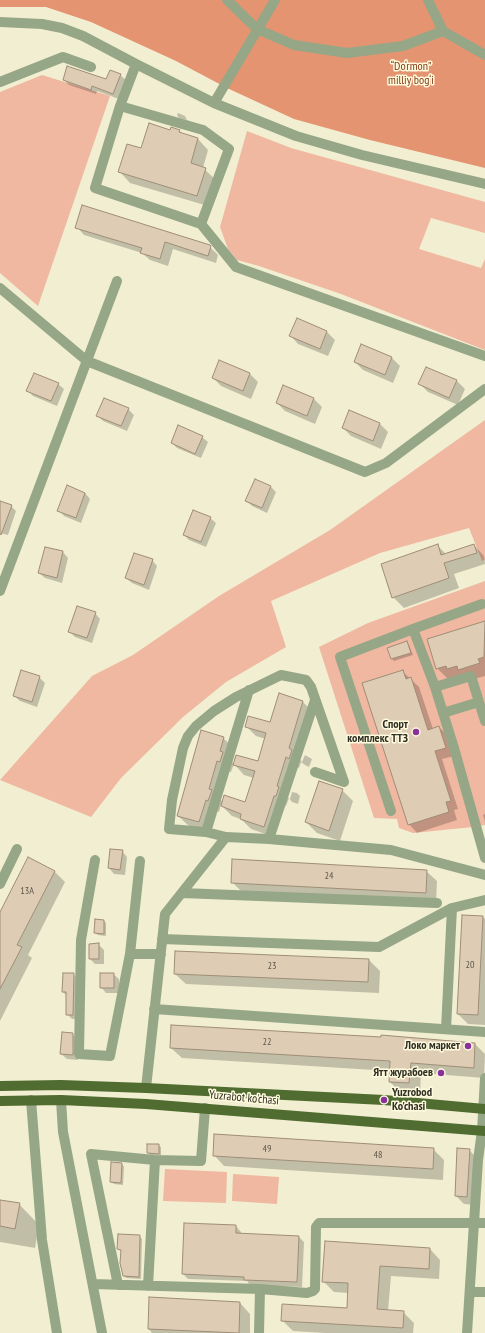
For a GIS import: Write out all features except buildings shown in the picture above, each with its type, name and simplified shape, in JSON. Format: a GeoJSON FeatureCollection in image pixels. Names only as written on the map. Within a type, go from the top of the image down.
{"type":"FeatureCollection","features":[{"type":"Feature","properties":{"kind":"main road","name":"Yuzrabot ko'chasi"},"geometry":{"type":"LineString","coordinates":[[0,1086],[61,1085],[146,1088],[384,1100],[484,1109]]}},
{"type":"Feature","properties":{"kind":"main road","name":"Yuzrabot ko'chasi"},"geometry":{"type":"LineString","coordinates":[[0,1101],[61,1100],[205,1108],[484,1130]]}},
{"type":"Feature","properties":{"kind":"street"},"geometry":{"type":"LineString","coordinates":[[226,0],[257,30],[294,45],[347,53],[403,46],[443,31]]}},
{"type":"Feature","properties":{"kind":"street"},"geometry":{"type":"LineString","coordinates":[[214,103],[275,0]]}},
{"type":"Feature","properties":{"kind":"street"},"geometry":{"type":"LineString","coordinates":[[428,0],[443,31],[485,55]]}},
{"type":"Feature","properties":{"kind":"street"},"geometry":{"type":"LineString","coordinates":[[0,22],[42,24],[62,28],[83,36],[214,103],[296,136],[362,155],[485,184]]}},
{"type":"Feature","properties":{"kind":"street"},"geometry":{"type":"LineString","coordinates":[[0,82],[63,57],[91,67]]}},
{"type":"Feature","properties":{"kind":"street"},"geometry":{"type":"LineString","coordinates":[[136,64],[120,106],[95,188],[201,224],[236,267],[485,356]]}},
{"type":"Feature","properties":{"kind":"street"},"geometry":{"type":"LineString","coordinates":[[120,106],[203,130],[229,149],[201,224]]}},
{"type":"Feature","properties":{"kind":"street"},"geometry":{"type":"LineString","coordinates":[[0,591],[117,281]]}},
{"type":"Feature","properties":{"kind":"street"},"geometry":{"type":"LineString","coordinates":[[0,288],[87,361],[364,472],[386,463],[485,389]]}},
{"type":"Feature","properties":{"kind":"street"},"geometry":{"type":"LineString","coordinates":[[391,811],[340,657],[482,604]]}},
{"type":"Feature","properties":{"kind":"street"},"geometry":{"type":"LineString","coordinates":[[413,629],[435,687],[485,858]]}},
{"type":"Feature","properties":{"kind":"street"},"geometry":{"type":"LineString","coordinates":[[315,772],[344,782],[311,687],[306,680],[281,674],[236,697],[214,711],[196,726],[188,736],[183,748],[172,800],[169,829],[206,832],[226,837],[269,839],[391,850],[485,875]]}},
{"type":"Feature","properties":{"kind":"street"},"geometry":{"type":"LineString","coordinates":[[435,687],[471,676],[485,721]]}},
{"type":"Feature","properties":{"kind":"street"},"geometry":{"type":"LineString","coordinates":[[206,832],[249,690]]}},
{"type":"Feature","properties":{"kind":"street"},"geometry":{"type":"LineString","coordinates":[[269,839],[315,700]]}},
{"type":"Feature","properties":{"kind":"street"},"geometry":{"type":"LineString","coordinates":[[443,714],[479,702]]}},
{"type":"Feature","properties":{"kind":"street"},"geometry":{"type":"LineString","coordinates":[[146,1088],[165,914],[226,837]]}},
{"type":"Feature","properties":{"kind":"street"},"geometry":{"type":"LineString","coordinates":[[0,884],[18,849]]}},
{"type":"Feature","properties":{"kind":"street"},"geometry":{"type":"LineString","coordinates":[[95,860],[81,940],[79,1054],[110,1056],[130,954],[140,861]]}},
{"type":"Feature","properties":{"kind":"street"},"geometry":{"type":"LineString","coordinates":[[182,893],[437,903]]}},
{"type":"Feature","properties":{"kind":"street"},"geometry":{"type":"LineString","coordinates":[[162,939],[379,947],[452,908],[485,900]]}},
{"type":"Feature","properties":{"kind":"street"},"geometry":{"type":"LineString","coordinates":[[446,1029],[452,908]]}},
{"type":"Feature","properties":{"kind":"street"},"geometry":{"type":"LineString","coordinates":[[130,954],[161,954]]}},
{"type":"Feature","properties":{"kind":"street"},"geometry":{"type":"LineString","coordinates":[[154,1010],[485,1032]]}},
{"type":"Feature","properties":{"kind":"street"},"geometry":{"type":"LineString","coordinates":[[467,1333],[478,1160],[484,1130],[485,1078]]}},
{"type":"Feature","properties":{"kind":"street"},"geometry":{"type":"LineString","coordinates":[[30,1100],[42,1240],[57,1333]]}},
{"type":"Feature","properties":{"kind":"street"},"geometry":{"type":"LineString","coordinates":[[61,1100],[63,1132],[102,1333]]}},
{"type":"Feature","properties":{"kind":"street"},"geometry":{"type":"LineString","coordinates":[[118,1285],[91,1154],[155,1160],[201,1162],[205,1108]]}},
{"type":"Feature","properties":{"kind":"street"},"geometry":{"type":"LineString","coordinates":[[148,1286],[155,1160]]}},
{"type":"Feature","properties":{"kind":"street"},"geometry":{"type":"LineString","coordinates":[[93,1284],[260,1289],[308,1293],[315,1289],[316,1227],[319,1223],[485,1223]]}},
{"type":"Feature","properties":{"kind":"street"},"geometry":{"type":"LineString","coordinates":[[259,1333],[260,1289]]}},
{"type":"Feature","properties":{"kind":"street"},"geometry":{"type":"LineString","coordinates":[[470,1292],[485,1292]]}},
{"type":"Feature","properties":{"kind":"shaded area"},"geometry":{"type":"Polygon","coordinates":[[[42,75],[110,96],[38,306],[0,273],[0,92],[42,75]]]}},
{"type":"Feature","properties":{"kind":"shaded area"},"geometry":{"type":"Polygon","coordinates":[[[247,131],[291,148],[485,202],[485,233],[431,218],[419,249],[481,268],[485,259],[485,350],[341,294],[237,260],[228,249],[220,227],[247,131]]]}},
{"type":"Feature","properties":{"kind":"shaded area"},"geometry":{"type":"Polygon","coordinates":[[[485,420],[485,560],[482,561],[469,528],[380,553],[271,601],[286,647],[226,682],[183,717],[121,778],[91,817],[0,780],[92,676],[133,655],[219,596],[330,530],[485,420]]]}},
{"type":"Feature","properties":{"kind":"shaded area","name":"Спорт комплекс ТТЗ"},"geometry":{"type":"Polygon","coordinates":[[[485,581],[485,825],[413,833],[399,828],[397,819],[374,818],[319,647],[368,623],[485,581]]]}},
{"type":"Feature","properties":{"kind":"shaded area"},"geometry":{"type":"Polygon","coordinates":[[[165,1169],[227,1172],[226,1203],[163,1201],[165,1169]]]}},
{"type":"Feature","properties":{"kind":"shaded area"},"geometry":{"type":"Polygon","coordinates":[[[233,1174],[279,1177],[277,1204],[232,1201],[233,1174]]]}},
{"type":"Feature","properties":{"kind":"green space","name":"“Do‘rmon” milliy bog‘i"},"geometry":{"type":"Polygon","coordinates":[[[0,0],[485,0],[485,168],[370,140],[294,119],[227,88],[176,61],[91,22],[46,7],[0,7],[0,0]]]}},
{"type":"Feature","properties":{"kind":"place","name":"Спорт комплекс ТТЗ"},"geometry":{"type":"Point","coordinates":[416,732]}},
{"type":"Feature","properties":{"kind":"place","name":"Локо маркет"},"geometry":{"type":"Point","coordinates":[468,1046]}},
{"type":"Feature","properties":{"kind":"place","name":"Ятт журабоев"},"geometry":{"type":"Point","coordinates":[441,1073]}},
{"type":"Feature","properties":{"kind":"place","name":"Yuzrobod Ko'chasi"},"geometry":{"type":"Point","coordinates":[384,1100]}}]}
